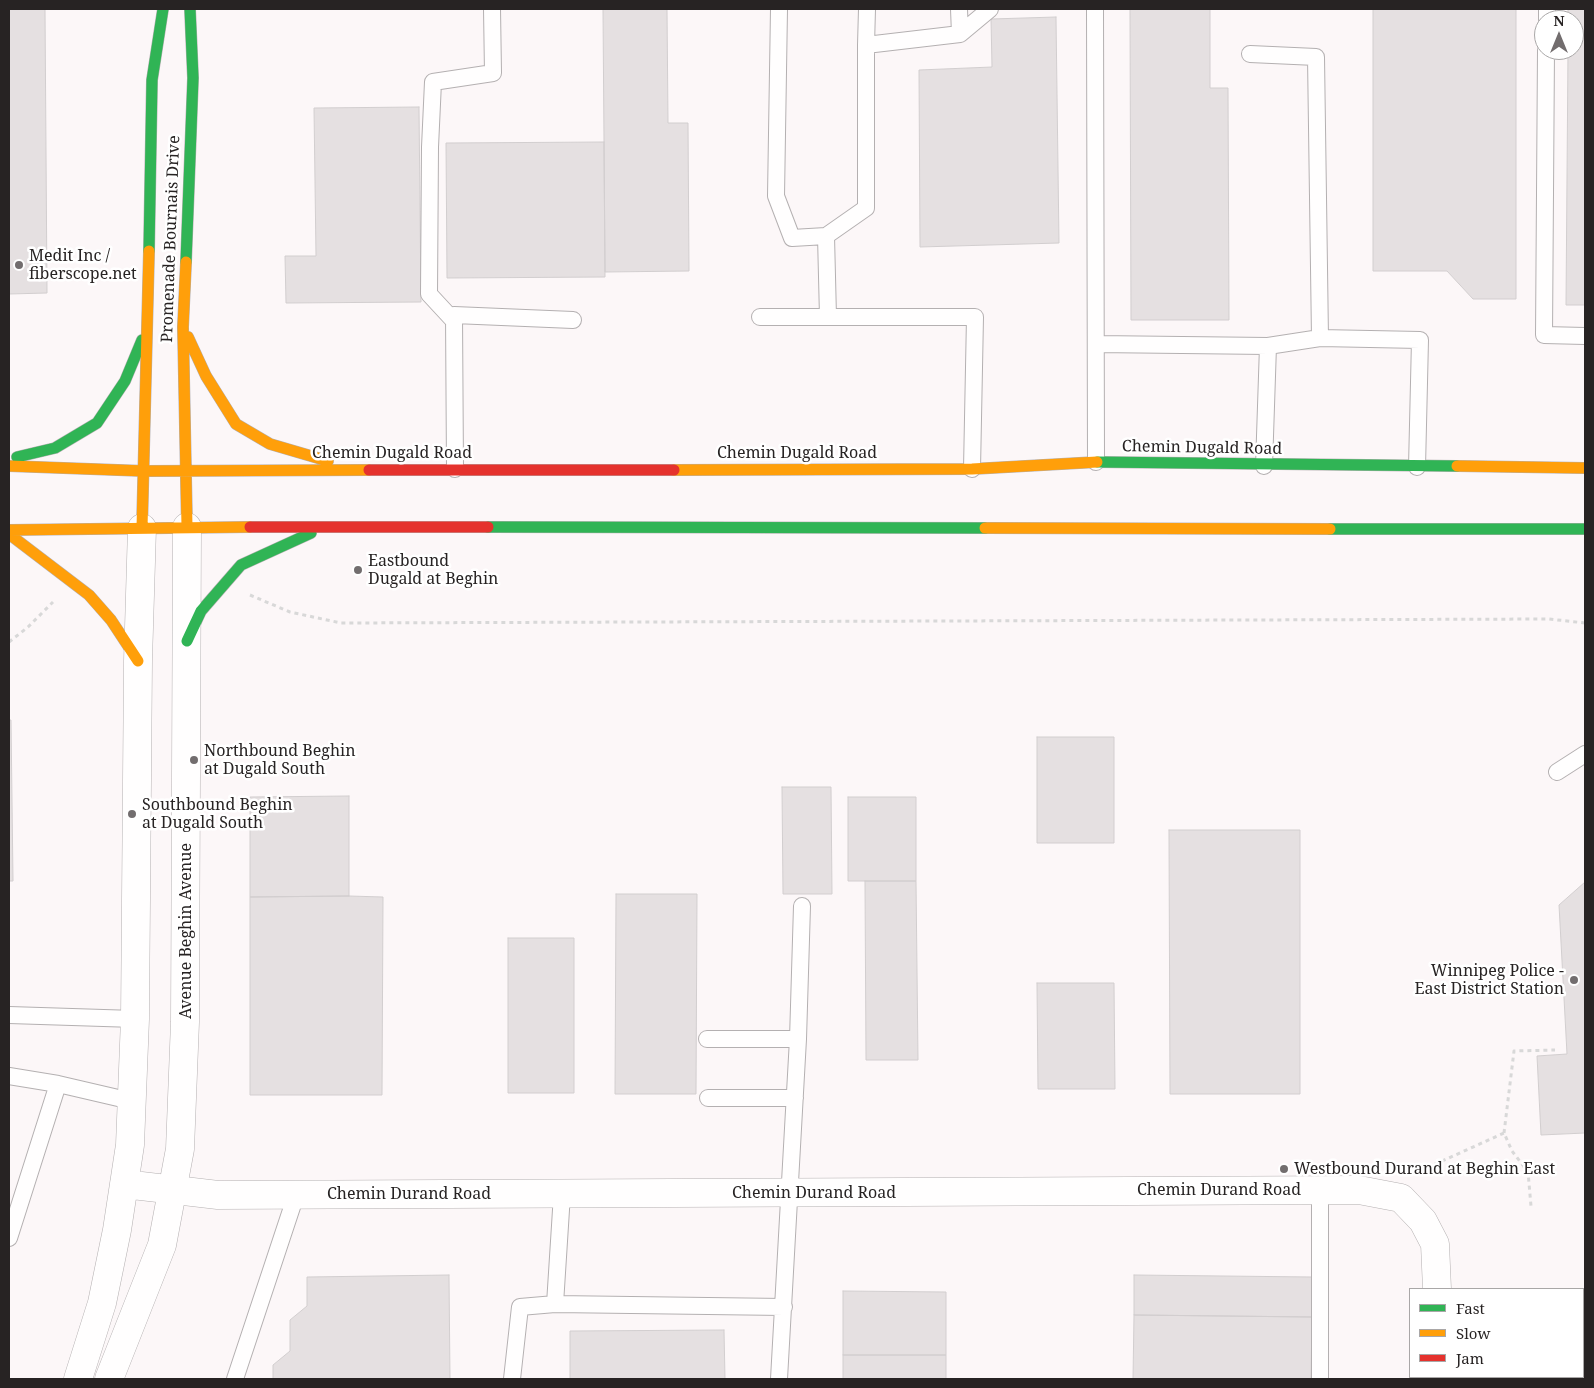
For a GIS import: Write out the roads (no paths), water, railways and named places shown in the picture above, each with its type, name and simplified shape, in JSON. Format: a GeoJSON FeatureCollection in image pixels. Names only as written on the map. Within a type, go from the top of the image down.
{"type":"FeatureCollection","features":[{"type":"Feature","properties":{"kind":"main road","name":"Promenade Bournais Drive"},"geometry":{"type":"LineString","coordinates":[[145,471],[152,80],[163,9]]}},
{"type":"Feature","properties":{"kind":"main road","name":"Promenade Bournais Drive"},"geometry":{"type":"LineString","coordinates":[[188,471],[183,327],[193,78],[190,9]]}},
{"type":"Feature","properties":{"kind":"main road"},"geometry":{"type":"LineString","coordinates":[[9,459],[55,448],[97,423],[125,381],[148,325]]}},
{"type":"Feature","properties":{"kind":"main road"},"geometry":{"type":"LineString","coordinates":[[183,327],[206,376],[236,424],[270,444],[355,469]]}},
{"type":"Feature","properties":{"kind":"main road","name":"Chemin Dugald Road"},"geometry":{"type":"LineString","coordinates":[[9,466],[145,471],[972,469],[1096,462],[1264,466],[1585,468]]}},
{"type":"Feature","properties":{"kind":"main road"},"geometry":{"type":"LineString","coordinates":[[142,528],[145,471]]}},
{"type":"Feature","properties":{"kind":"main road","name":"Avenue Beghin Avenue"},"geometry":{"type":"LineString","coordinates":[[188,471],[188,527]]}},
{"type":"Feature","properties":{"kind":"main road"},"geometry":{"type":"LineString","coordinates":[[9,530],[188,527],[322,529],[1585,529]]}},
{"type":"Feature","properties":{"kind":"main road"},"geometry":{"type":"LineString","coordinates":[[188,640],[201,611],[241,565],[322,529]]}},
{"type":"Feature","properties":{"kind":"main road"},"geometry":{"type":"LineString","coordinates":[[9,534],[89,595],[112,620],[138,661]]}},
{"type":"Feature","properties":{"kind":"street","name":"Avenue Beghin Avenue"},"geometry":{"type":"LineString","coordinates":[[110,1379],[162,1245],[180,1149],[184,1102],[188,527]]}},
{"type":"Feature","properties":{"kind":"street"},"geometry":{"type":"LineString","coordinates":[[78,1379],[102,1302],[130,1145],[135,1019],[138,661],[142,528]]}},
{"type":"Feature","properties":{"kind":"street","name":"Chemin Durand Road"},"geometry":{"type":"LineString","coordinates":[[124,1184],[218,1195],[1359,1190],[1401,1198],[1423,1221],[1435,1244],[1437,1288]]}},
{"type":"Feature","properties":{"kind":"lane"},"geometry":{"type":"LineString","coordinates":[[454,321],[429,294],[430,147],[433,82],[493,73],[492,9]]}},
{"type":"Feature","properties":{"kind":"lane"},"geometry":{"type":"LineString","coordinates":[[779,9],[776,196],[792,238],[826,236],[866,208],[866,9]]}},
{"type":"Feature","properties":{"kind":"lane"},"geometry":{"type":"LineString","coordinates":[[960,9],[960,34]]}},
{"type":"Feature","properties":{"kind":"lane"},"geometry":{"type":"LineString","coordinates":[[866,45],[960,34],[990,9]]}},
{"type":"Feature","properties":{"kind":"lane"},"geometry":{"type":"LineString","coordinates":[[1095,9],[1096,462]]}},
{"type":"Feature","properties":{"kind":"lane"},"geometry":{"type":"LineString","coordinates":[[1250,54],[1316,57],[1320,338]]}},
{"type":"Feature","properties":{"kind":"lane"},"geometry":{"type":"LineString","coordinates":[[1546,60],[1544,335],[1585,336]]}},
{"type":"Feature","properties":{"kind":"lane"},"geometry":{"type":"LineString","coordinates":[[826,236],[828,317]]}},
{"type":"Feature","properties":{"kind":"lane"},"geometry":{"type":"LineString","coordinates":[[455,469],[454,315],[573,320]]}},
{"type":"Feature","properties":{"kind":"lane"},"geometry":{"type":"LineString","coordinates":[[760,317],[975,317],[972,469]]}},
{"type":"Feature","properties":{"kind":"lane"},"geometry":{"type":"LineString","coordinates":[[1096,344],[1268,346],[1320,338],[1420,340],[1417,467]]}},
{"type":"Feature","properties":{"kind":"lane"},"geometry":{"type":"LineString","coordinates":[[1264,466],[1268,346]]}},
{"type":"Feature","properties":{"kind":"lane"},"geometry":{"type":"LineString","coordinates":[[1557,772],[1585,754]]}},
{"type":"Feature","properties":{"kind":"lane"},"geometry":{"type":"LineString","coordinates":[[779,1379],[798,1038],[802,906]]}},
{"type":"Feature","properties":{"kind":"lane"},"geometry":{"type":"LineString","coordinates":[[9,1014],[135,1019]]}},
{"type":"Feature","properties":{"kind":"lane"},"geometry":{"type":"LineString","coordinates":[[707,1040],[798,1038]]}},
{"type":"Feature","properties":{"kind":"lane"},"geometry":{"type":"LineString","coordinates":[[9,1076],[58,1084],[131,1101]]}},
{"type":"Feature","properties":{"kind":"lane"},"geometry":{"type":"LineString","coordinates":[[9,1238],[58,1084]]}},
{"type":"Feature","properties":{"kind":"lane"},"geometry":{"type":"LineString","coordinates":[[708,1098],[795,1098]]}},
{"type":"Feature","properties":{"kind":"lane"},"geometry":{"type":"LineString","coordinates":[[1320,1190],[1320,1379]]}},
{"type":"Feature","properties":{"kind":"lane"},"geometry":{"type":"LineString","coordinates":[[234,1379],[296,1194]]}},
{"type":"Feature","properties":{"kind":"lane"},"geometry":{"type":"LineString","coordinates":[[555,1304],[562,1194]]}},
{"type":"Feature","properties":{"kind":"lane"},"geometry":{"type":"LineString","coordinates":[[512,1379],[520,1307],[555,1304],[784,1307]]}},
{"type":"Feature","properties":{"kind":"place","name":"Medit Inc / fiberscope.net"},"geometry":{"type":"Point","coordinates":[19,265]}},
{"type":"Feature","properties":{"kind":"place","name":"Eastbound Dugald at Beghin"},"geometry":{"type":"Point","coordinates":[358,570]}},
{"type":"Feature","properties":{"kind":"place","name":"Northbound Beghin at Dugald South"},"geometry":{"type":"Point","coordinates":[194,760]}},
{"type":"Feature","properties":{"kind":"place","name":"Southbound Beghin at Dugald South"},"geometry":{"type":"Point","coordinates":[132,814]}},
{"type":"Feature","properties":{"kind":"place","name":"Winnipeg Police - East District Station"},"geometry":{"type":"Point","coordinates":[1574,980]}},
{"type":"Feature","properties":{"kind":"place","name":"Westbound Durand at Beghin East"},"geometry":{"type":"Point","coordinates":[1284,1169]}}]}
